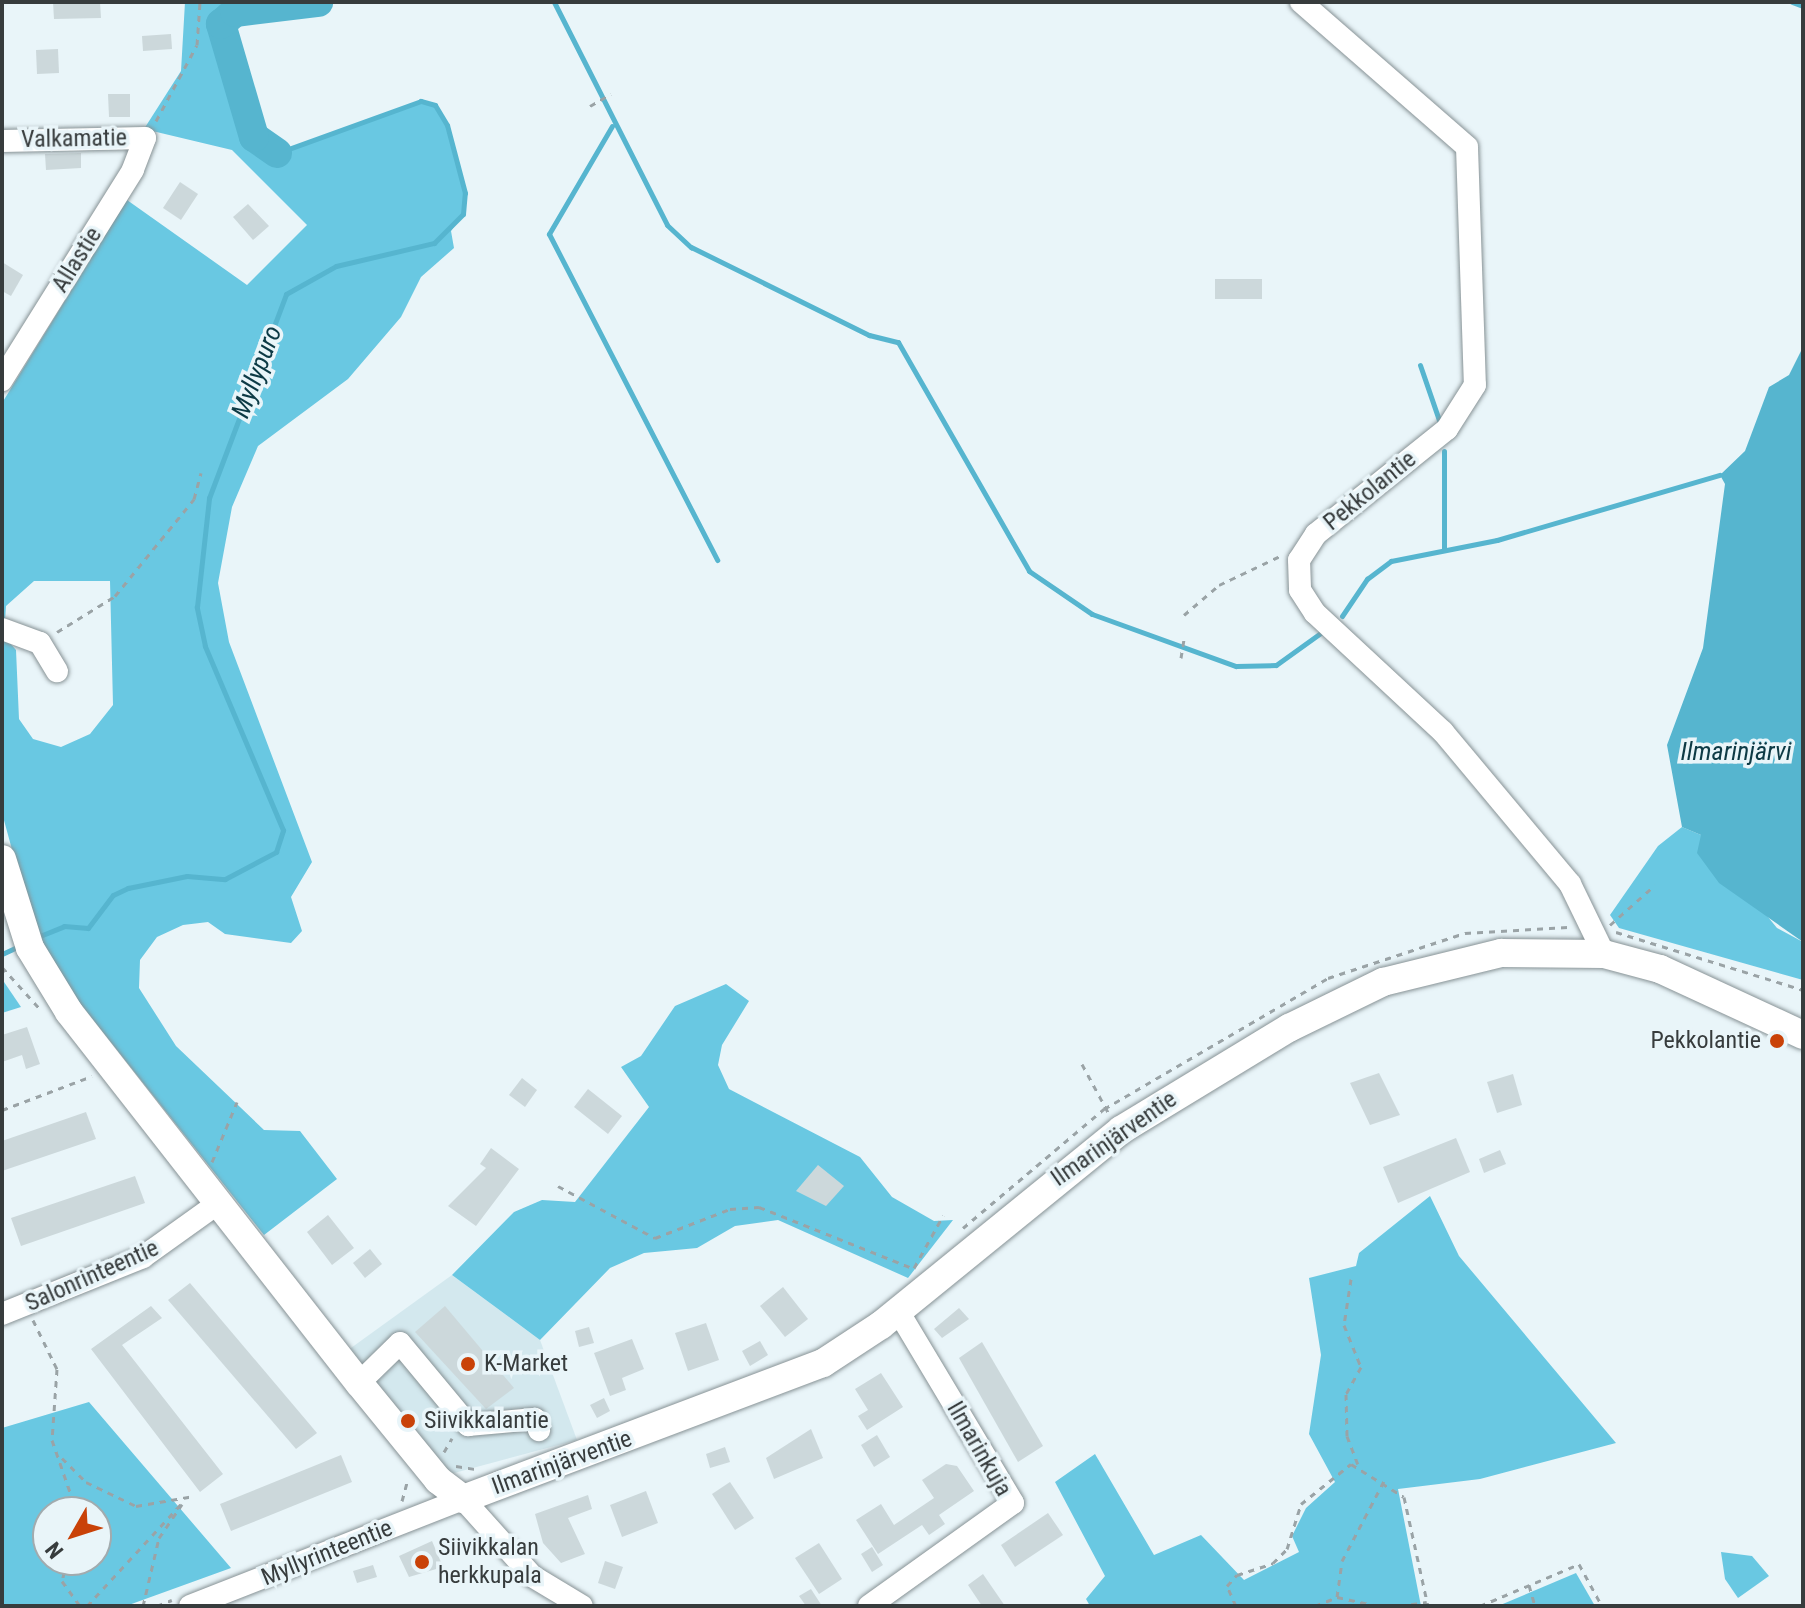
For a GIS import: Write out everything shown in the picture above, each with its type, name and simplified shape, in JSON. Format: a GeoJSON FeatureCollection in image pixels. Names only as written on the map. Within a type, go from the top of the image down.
{"type":"FeatureCollection","features":[{"type":"Feature","properties":{"kind":"main road"},"geometry":{"type":"LineString","coordinates":[[2,859],[20,923],[42,972],[209,1194],[359,1383],[438,1480],[463,1499]]}},
{"type":"Feature","properties":{"kind":"main road","name":"Ilmarinjärventie"},"geometry":{"type":"LineString","coordinates":[[463,1499],[784,1381],[852,1346],[898,1311],[925,1274],[1121,1130],[1277,1034],[1383,982],[1469,957],[1605,942],[1803,1035]]}},
{"type":"Feature","properties":{"kind":"street","name":"Pekkolantie"},"geometry":{"type":"LineString","coordinates":[[1299,560],[1316,534],[1447,429],[1475,385],[1467,147],[1301,2]]}},
{"type":"Feature","properties":{"kind":"street","name":"Valkamatie"},"geometry":{"type":"LineString","coordinates":[[2,141],[145,138]]}},
{"type":"Feature","properties":{"kind":"street","name":"Allastie"},"geometry":{"type":"LineString","coordinates":[[2,380],[133,170],[145,138]]}},
{"type":"Feature","properties":{"kind":"street"},"geometry":{"type":"LineString","coordinates":[[1299,560],[1300,590],[1315,613],[1443,732],[1570,884],[1605,942]]}},
{"type":"Feature","properties":{"kind":"street"},"geometry":{"type":"LineString","coordinates":[[2,629],[40,643],[57,671]]}},
{"type":"Feature","properties":{"kind":"street","name":"Salonrinteentie"},"geometry":{"type":"LineString","coordinates":[[2,1314],[143,1257],[209,1194]]}},
{"type":"Feature","properties":{"kind":"street","name":"Ilmarinkuja"},"geometry":{"type":"LineString","coordinates":[[869,1606],[1013,1503],[898,1311]]}},
{"type":"Feature","properties":{"kind":"street"},"geometry":{"type":"LineString","coordinates":[[359,1383],[400,1343],[468,1425],[535,1419],[539,1430]]}},
{"type":"Feature","properties":{"kind":"street"},"geometry":{"type":"LineString","coordinates":[[463,1499],[532,1576],[582,1606]]}},
{"type":"Feature","properties":{"kind":"street","name":"Myllyrinteentie"},"geometry":{"type":"LineString","coordinates":[[190,1606],[242,1596],[463,1499]]}},
{"type":"Feature","properties":{"kind":"path"},"geometry":{"type":"LineString","coordinates":[[145,138],[186,74],[200,2]]}},
{"type":"Feature","properties":{"kind":"path"},"geometry":{"type":"LineString","coordinates":[[590,106],[611,94]]}},
{"type":"Feature","properties":{"kind":"path"},"geometry":{"type":"LineString","coordinates":[[40,643],[115,596],[187,510],[201,473]]}},
{"type":"Feature","properties":{"kind":"path"},"geometry":{"type":"LineString","coordinates":[[2,516],[2,599]]}},
{"type":"Feature","properties":{"kind":"path"},"geometry":{"type":"LineString","coordinates":[[1184,615],[1202,596],[1255,563],[1282,555],[1299,560]]}},
{"type":"Feature","properties":{"kind":"path"},"geometry":{"type":"LineString","coordinates":[[1181,658],[1184,638]]}},
{"type":"Feature","properties":{"kind":"path"},"geometry":{"type":"LineString","coordinates":[[1605,942],[1655,885]]}},
{"type":"Feature","properties":{"kind":"path"},"geometry":{"type":"LineString","coordinates":[[1082,1064],[1121,1130]]}},
{"type":"Feature","properties":{"kind":"path"},"geometry":{"type":"LineString","coordinates":[[2,1110],[92,1076]]}},
{"type":"Feature","properties":{"kind":"path"},"geometry":{"type":"LineString","coordinates":[[209,1194],[237,1102]]}},
{"type":"Feature","properties":{"kind":"path"},"geometry":{"type":"LineString","coordinates":[[558,1186],[655,1238],[730,1209],[759,1207],[925,1274],[943,1216]]}},
{"type":"Feature","properties":{"kind":"path"},"geometry":{"type":"LineString","coordinates":[[1351,1279],[1344,1325],[1361,1367],[1346,1394],[1347,1436],[1358,1464],[1404,1497],[1427,1604],[1399,1606]]}},
{"type":"Feature","properties":{"kind":"path"},"geometry":{"type":"LineString","coordinates":[[25,1306],[57,1369],[51,1423],[72,1496]]}},
{"type":"Feature","properties":{"kind":"path"},"geometry":{"type":"LineString","coordinates":[[439,1463],[462,1417]]}},
{"type":"Feature","properties":{"kind":"path"},"geometry":{"type":"LineString","coordinates":[[59,1455],[86,1482],[136,1506],[184,1501],[194,1496]]}},
{"type":"Feature","properties":{"kind":"path"},"geometry":{"type":"LineString","coordinates":[[1236,1606],[1227,1586],[1273,1563],[1287,1549],[1301,1504],[1358,1464]]}},
{"type":"Feature","properties":{"kind":"path"},"geometry":{"type":"LineString","coordinates":[[1337,1597],[1342,1561],[1385,1481]]}},
{"type":"Feature","properties":{"kind":"path"},"geometry":{"type":"LineString","coordinates":[[87,1606],[184,1501]]}},
{"type":"Feature","properties":{"kind":"path"},"geometry":{"type":"LineString","coordinates":[[143,1606],[159,1538],[184,1501]]}},
{"type":"Feature","properties":{"kind":"path"},"geometry":{"type":"LineString","coordinates":[[1480,1606],[1579,1564],[1602,1606]]}},
{"type":"Feature","properties":{"kind":"path"},"geometry":{"type":"LineString","coordinates":[[63,1576],[62,1581],[80,1606]]}},
{"type":"Feature","properties":{"kind":"path"},"geometry":{"type":"LineString","coordinates":[[1529,1585],[1535,1606]]}},
{"type":"Feature","properties":{"kind":"path"},"geometry":{"type":"LineString","coordinates":[[1315,1606],[1337,1597],[1378,1606]]}},
{"type":"Feature","properties":{"kind":"shaded area"},"geometry":{"type":"Polygon","coordinates":[[[185,2],[318,2],[235,12],[221,24],[254,137],[277,153],[421,101],[435,105],[447,125],[465,193],[463,214],[451,231],[454,248],[421,277],[401,317],[348,379],[258,446],[232,507],[218,583],[229,642],[312,862],[291,897],[302,931],[291,943],[225,934],[208,922],[183,925],[157,937],[140,960],[139,988],[176,1046],[264,1130],[300,1131],[337,1179],[264,1235],[63,982],[34,930],[2,813],[2,403],[127,200],[247,285],[307,225],[232,150],[144,129],[181,71],[185,2]],[[34,581],[6,606],[4,636],[16,650],[19,719],[33,739],[61,747],[90,734],[113,705],[110,581],[34,581]]]}},
{"type":"Feature","properties":{"kind":"shaded area"},"geometry":{"type":"Polygon","coordinates":[[[1682,827],[1701,835],[1777,928],[1803,942],[1803,980],[1619,928],[1610,915],[1658,846],[1682,827]]]}},
{"type":"Feature","properties":{"kind":"shaded area"},"geometry":{"type":"Polygon","coordinates":[[[2,979],[21,1007],[2,1013],[2,979]]]}},
{"type":"Feature","properties":{"kind":"shaded area"},"geometry":{"type":"Polygon","coordinates":[[[726,984],[749,1001],[722,1045],[718,1065],[729,1089],[860,1157],[892,1197],[934,1221],[953,1220],[908,1278],[778,1220],[735,1226],[697,1248],[644,1253],[610,1268],[540,1340],[452,1275],[514,1212],[542,1200],[575,1202],[649,1107],[621,1067],[641,1056],[675,1006],[726,984]]]}},
{"type":"Feature","properties":{"kind":"shaded area"},"geometry":{"type":"Polygon","coordinates":[[[1430,1196],[1459,1256],[1616,1443],[1480,1479],[1398,1489],[1421,1606],[1090,1606],[1086,1599],[1105,1576],[1055,1482],[1095,1454],[1154,1555],[1201,1535],[1244,1580],[1299,1552],[1292,1536],[1306,1508],[1335,1482],[1309,1434],[1321,1355],[1309,1278],[1356,1266],[1359,1253],[1430,1196]]]}},
{"type":"Feature","properties":{"kind":"shaded area"},"geometry":{"type":"Polygon","coordinates":[[[452,1275],[540,1340],[577,1440],[443,1476],[344,1353],[452,1275]]]}},
{"type":"Feature","properties":{"kind":"shaded area"},"geometry":{"type":"Polygon","coordinates":[[[89,1402],[231,1568],[126,1606],[2,1606],[2,1428],[89,1402]]]}},
{"type":"Feature","properties":{"kind":"shaded area"},"geometry":{"type":"Polygon","coordinates":[[[1721,1552],[1752,1556],[1769,1576],[1738,1598],[1725,1579],[1721,1552]]]}},
{"type":"Feature","properties":{"kind":"shaded area"},"geometry":{"type":"Polygon","coordinates":[[[1576,1573],[1595,1606],[1498,1606],[1576,1573]]]}},
{"type":"Feature","properties":{"kind":"water","name":"Ilmarinjärvi"},"geometry":{"type":"Polygon","coordinates":[[[1803,347],[1803,942],[1719,883],[1697,853],[1701,835],[1682,827],[1667,745],[1703,648],[1725,484],[1720,475],[1745,451],[1769,387],[1789,375],[1803,347]]]}},
{"type":"Feature","properties":{"kind":"building"},"geometry":{"type":"Polygon","coordinates":[[[53,2],[100,2],[101,18],[54,19],[53,2]]]}},
{"type":"Feature","properties":{"kind":"building"},"geometry":{"type":"Polygon","coordinates":[[[171,34],[172,49],[143,51],[142,36],[171,34]]]}},
{"type":"Feature","properties":{"kind":"building"},"geometry":{"type":"Polygon","coordinates":[[[58,49],[59,73],[37,74],[36,50],[58,49]]]}},
{"type":"Feature","properties":{"kind":"building"},"geometry":{"type":"Polygon","coordinates":[[[108,94],[130,94],[130,117],[109,117],[108,94]]]}},
{"type":"Feature","properties":{"kind":"building"},"geometry":{"type":"Polygon","coordinates":[[[81,153],[81,168],[46,170],[45,154],[81,153]]]}},
{"type":"Feature","properties":{"kind":"building"},"geometry":{"type":"Polygon","coordinates":[[[180,182],[198,194],[181,220],[163,208],[180,182]]]}},
{"type":"Feature","properties":{"kind":"building"},"geometry":{"type":"Polygon","coordinates":[[[248,204],[269,226],[253,240],[233,217],[248,204]]]}},
{"type":"Feature","properties":{"kind":"building"},"geometry":{"type":"Polygon","coordinates":[[[2,262],[23,275],[11,296],[2,291],[2,262]]]}},
{"type":"Feature","properties":{"kind":"building"},"geometry":{"type":"Polygon","coordinates":[[[1215,279],[1262,279],[1262,299],[1215,299],[1215,279]]]}},
{"type":"Feature","properties":{"kind":"building"},"geometry":{"type":"Polygon","coordinates":[[[27,1027],[40,1064],[26,1069],[22,1055],[2,1062],[2,1035],[27,1027]]]}},
{"type":"Feature","properties":{"kind":"building"},"geometry":{"type":"Polygon","coordinates":[[[1379,1073],[1400,1115],[1370,1125],[1350,1083],[1379,1073]]]}},
{"type":"Feature","properties":{"kind":"building"},"geometry":{"type":"Polygon","coordinates":[[[1513,1074],[1522,1105],[1497,1113],[1487,1082],[1513,1074]]]}},
{"type":"Feature","properties":{"kind":"building"},"geometry":{"type":"Polygon","coordinates":[[[522,1078],[537,1090],[525,1107],[509,1095],[522,1078]]]}},
{"type":"Feature","properties":{"kind":"building"},"geometry":{"type":"Polygon","coordinates":[[[588,1089],[622,1116],[608,1134],[574,1107],[588,1089]]]}},
{"type":"Feature","properties":{"kind":"building"},"geometry":{"type":"Polygon","coordinates":[[[86,1112],[96,1139],[2,1171],[2,1141],[86,1112]]]}},
{"type":"Feature","properties":{"kind":"building"},"geometry":{"type":"Polygon","coordinates":[[[1456,1138],[1470,1172],[1398,1203],[1383,1167],[1456,1138]]]}},
{"type":"Feature","properties":{"kind":"building"},"geometry":{"type":"Polygon","coordinates":[[[491,1148],[519,1169],[476,1226],[448,1206],[486,1168],[480,1164],[491,1148]]]}},
{"type":"Feature","properties":{"kind":"building"},"geometry":{"type":"Polygon","coordinates":[[[1500,1150],[1506,1164],[1484,1173],[1479,1159],[1500,1150]]]}},
{"type":"Feature","properties":{"kind":"building"},"geometry":{"type":"Polygon","coordinates":[[[818,1165],[844,1186],[826,1206],[796,1191],[818,1165]]]}},
{"type":"Feature","properties":{"kind":"building"},"geometry":{"type":"Polygon","coordinates":[[[135,1176],[145,1203],[21,1246],[11,1218],[135,1176]]]}},
{"type":"Feature","properties":{"kind":"building"},"geometry":{"type":"Polygon","coordinates":[[[328,1215],[354,1248],[332,1265],[307,1232],[328,1215]]]}},
{"type":"Feature","properties":{"kind":"building"},"geometry":{"type":"Polygon","coordinates":[[[370,1249],[382,1264],[365,1278],[353,1263],[370,1249]]]}},
{"type":"Feature","properties":{"kind":"building"},"geometry":{"type":"Polygon","coordinates":[[[190,1283],[317,1433],[296,1449],[168,1300],[190,1283]]]}},
{"type":"Feature","properties":{"kind":"building"},"geometry":{"type":"Polygon","coordinates":[[[783,1287],[808,1319],[785,1337],[760,1306],[783,1287]]]}},
{"type":"Feature","properties":{"kind":"building"},"geometry":{"type":"Polygon","coordinates":[[[151,1306],[162,1318],[122,1345],[223,1474],[200,1492],[91,1349],[151,1306]]]}},
{"type":"Feature","properties":{"kind":"building","name":"K-Market"},"geometry":{"type":"Polygon","coordinates":[[[445,1306],[514,1388],[486,1409],[415,1332],[445,1306]]]}},
{"type":"Feature","properties":{"kind":"building"},"geometry":{"type":"Polygon","coordinates":[[[959,1308],[969,1319],[942,1338],[934,1329],[959,1308]]]}},
{"type":"Feature","properties":{"kind":"building"},"geometry":{"type":"Polygon","coordinates":[[[706,1323],[719,1360],[688,1371],[675,1333],[706,1323]]]}},
{"type":"Feature","properties":{"kind":"building"},"geometry":{"type":"Polygon","coordinates":[[[589,1327],[594,1343],[579,1347],[575,1331],[589,1327]]]}},
{"type":"Feature","properties":{"kind":"building"},"geometry":{"type":"Polygon","coordinates":[[[632,1339],[644,1369],[622,1378],[626,1390],[610,1396],[594,1353],[632,1339]]]}},
{"type":"Feature","properties":{"kind":"building"},"geometry":{"type":"Polygon","coordinates":[[[760,1341],[768,1355],[750,1366],[742,1351],[760,1341]]]}},
{"type":"Feature","properties":{"kind":"building"},"geometry":{"type":"Polygon","coordinates":[[[982,1342],[1043,1446],[1018,1462],[959,1358],[982,1342]]]}},
{"type":"Feature","properties":{"kind":"building"},"geometry":{"type":"Polygon","coordinates":[[[881,1373],[903,1407],[867,1430],[858,1416],[868,1410],[855,1389],[881,1373]]]}},
{"type":"Feature","properties":{"kind":"building"},"geometry":{"type":"Polygon","coordinates":[[[604,1398],[610,1411],[597,1418],[590,1405],[604,1398]]]}},
{"type":"Feature","properties":{"kind":"building"},"geometry":{"type":"Polygon","coordinates":[[[811,1429],[823,1458],[774,1479],[766,1458],[811,1429]]]}},
{"type":"Feature","properties":{"kind":"building"},"geometry":{"type":"Polygon","coordinates":[[[877,1435],[890,1457],[874,1467],[861,1445],[877,1435]]]}},
{"type":"Feature","properties":{"kind":"building"},"geometry":{"type":"Polygon","coordinates":[[[725,1447],[730,1462],[710,1468],[706,1454],[725,1447]]]}},
{"type":"Feature","properties":{"kind":"building"},"geometry":{"type":"Polygon","coordinates":[[[341,1455],[352,1482],[231,1531],[220,1504],[341,1455]]]}},
{"type":"Feature","properties":{"kind":"building"},"geometry":{"type":"Polygon","coordinates":[[[946,1464],[957,1466],[974,1491],[939,1515],[945,1524],[929,1535],[922,1525],[878,1554],[856,1520],[881,1504],[894,1525],[934,1498],[922,1480],[946,1464]]]}},
{"type":"Feature","properties":{"kind":"building"},"geometry":{"type":"Polygon","coordinates":[[[730,1482],[754,1518],[735,1530],[712,1494],[730,1482]]]}},
{"type":"Feature","properties":{"kind":"building"},"geometry":{"type":"Polygon","coordinates":[[[646,1491],[658,1523],[622,1537],[610,1505],[646,1491]]]}},
{"type":"Feature","properties":{"kind":"building"},"geometry":{"type":"Polygon","coordinates":[[[588,1495],[592,1509],[568,1518],[585,1554],[561,1563],[543,1543],[535,1514],[588,1495]]]}},
{"type":"Feature","properties":{"kind":"building"},"geometry":{"type":"Polygon","coordinates":[[[1048,1513],[1063,1535],[1015,1567],[1001,1545],[1048,1513]]]}},
{"type":"Feature","properties":{"kind":"building","name":"Siivikkalan herkkupala"},"geometry":{"type":"Polygon","coordinates":[[[432,1541],[443,1567],[409,1577],[399,1556],[432,1541]]]}},
{"type":"Feature","properties":{"kind":"building"},"geometry":{"type":"Polygon","coordinates":[[[819,1543],[842,1579],[819,1594],[795,1558],[819,1543]]]}},
{"type":"Feature","properties":{"kind":"building"},"geometry":{"type":"Polygon","coordinates":[[[872,1547],[883,1565],[872,1572],[861,1554],[872,1547]]]}},
{"type":"Feature","properties":{"kind":"building"},"geometry":{"type":"Polygon","coordinates":[[[605,1561],[623,1567],[615,1589],[598,1583],[605,1561]]]}},
{"type":"Feature","properties":{"kind":"building"},"geometry":{"type":"Polygon","coordinates":[[[373,1565],[377,1577],[357,1583],[353,1571],[373,1565]]]}},
{"type":"Feature","properties":{"kind":"building"},"geometry":{"type":"Polygon","coordinates":[[[983,1574],[1005,1606],[982,1606],[968,1585],[983,1574]]]}},
{"type":"Feature","properties":{"kind":"building"},"geometry":{"type":"Polygon","coordinates":[[[811,1589],[822,1606],[806,1606],[799,1596],[811,1589]]]}},
{"type":"Feature","properties":{"kind":"waterway","name":"Myllypuro"},"geometry":{"type":"LineString","coordinates":[[277,153],[254,137],[221,24],[235,12],[318,2]]}},
{"type":"Feature","properties":{"kind":"waterway"},"geometry":{"type":"LineString","coordinates":[[554,2],[667,225],[691,247],[869,335],[898,342],[1029,571],[1092,614],[1236,666],[1276,665],[1322,632]]}},
{"type":"Feature","properties":{"kind":"waterway"},"geometry":{"type":"LineString","coordinates":[[1792,2],[1803,6]]}},
{"type":"Feature","properties":{"kind":"waterway","name":"Myllypuro"},"geometry":{"type":"LineString","coordinates":[[35,938],[64,926],[88,928],[113,895],[128,888],[187,876],[225,879],[276,852],[283,830],[205,646],[197,607],[209,498],[286,294],[336,266],[434,243],[463,214],[465,193],[447,125],[435,105],[421,101],[277,153]]}},
{"type":"Feature","properties":{"kind":"waterway"},"geometry":{"type":"LineString","coordinates":[[612,126],[549,234],[717,560]]}},
{"type":"Feature","properties":{"kind":"waterway"},"geometry":{"type":"LineString","coordinates":[[1420,365],[1440,423]]}},
{"type":"Feature","properties":{"kind":"waterway"},"geometry":{"type":"LineString","coordinates":[[1444,451],[1444,550]]}},
{"type":"Feature","properties":{"kind":"waterway"},"geometry":{"type":"LineString","coordinates":[[1342,616],[1367,579],[1391,561],[1497,540],[1720,475]]}},
{"type":"Feature","properties":{"kind":"waterway","name":"Myllypuro"},"geometry":{"type":"LineString","coordinates":[[2,954],[19,946]]}},
{"type":"Feature","properties":{"kind":"place","name":"Pekkolantie"},"geometry":{"type":"Point","coordinates":[1777,1041]}},
{"type":"Feature","properties":{"kind":"place","name":"K-Market"},"geometry":{"type":"Point","coordinates":[468,1364]}},
{"type":"Feature","properties":{"kind":"place","name":"Siivikkalantie"},"geometry":{"type":"Point","coordinates":[408,1421]}},
{"type":"Feature","properties":{"kind":"place","name":"Siivikkalan herkkupala"},"geometry":{"type":"Point","coordinates":[422,1562]}}]}
